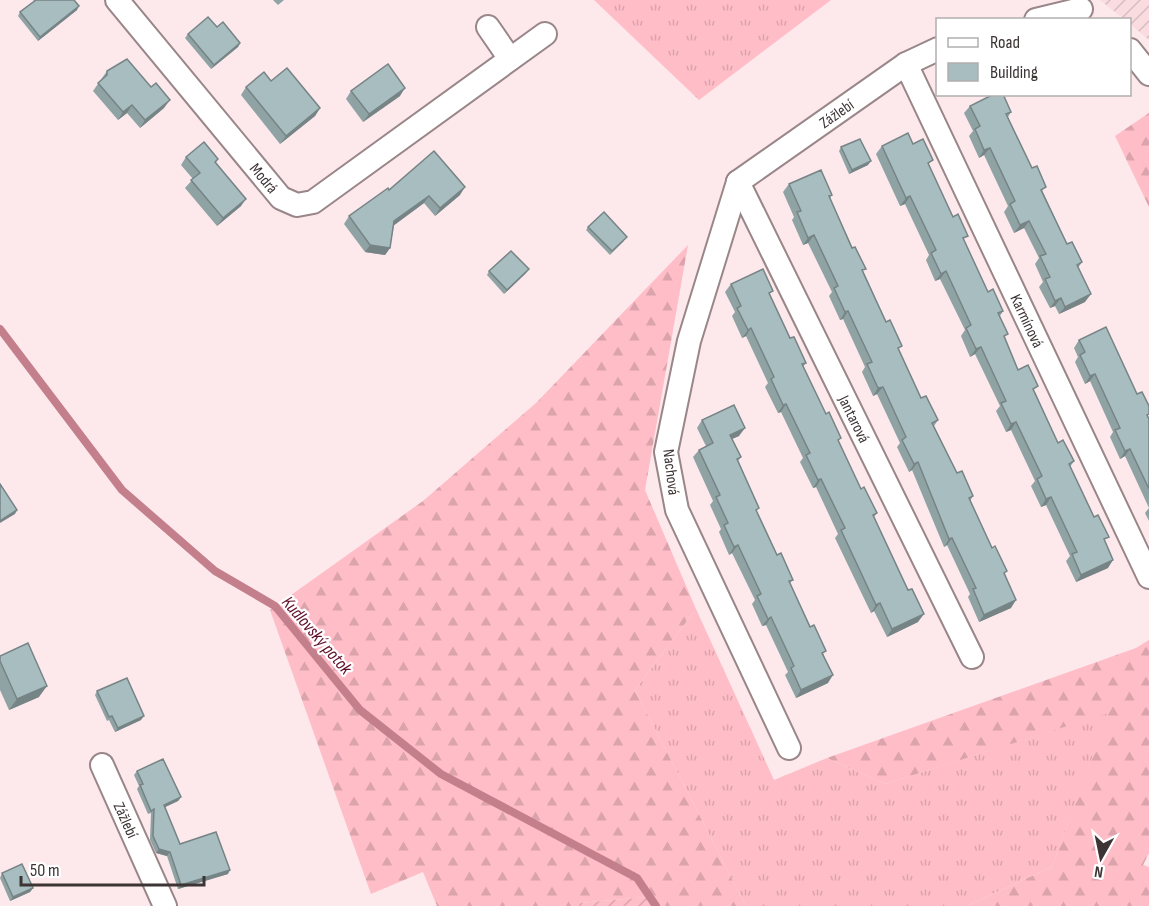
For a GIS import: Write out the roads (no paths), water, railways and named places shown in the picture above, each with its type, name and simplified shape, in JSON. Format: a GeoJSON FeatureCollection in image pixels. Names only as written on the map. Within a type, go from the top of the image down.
{"type":"FeatureCollection","features":[{"type":"Feature","properties":{"kind":"street","name":"Modrá"},"geometry":{"type":"LineString","coordinates":[[117,0],[281,198],[297,205],[313,202],[545,34]]}},
{"type":"Feature","properties":{"kind":"street"},"geometry":{"type":"LineString","coordinates":[[1045,18],[1082,10]]}},
{"type":"Feature","properties":{"kind":"street"},"geometry":{"type":"LineString","coordinates":[[488,27],[510,59]]}},
{"type":"Feature","properties":{"kind":"street","name":"Zážlebí"},"geometry":{"type":"LineString","coordinates":[[738,182],[906,64],[936,51]]}},
{"type":"Feature","properties":{"kind":"street"},"geometry":{"type":"LineString","coordinates":[[1131,51],[1149,74]]}},
{"type":"Feature","properties":{"kind":"street","name":"Karmínová"},"geometry":{"type":"LineString","coordinates":[[906,64],[1149,578]]}},
{"type":"Feature","properties":{"kind":"street","name":"Jantarová"},"geometry":{"type":"LineString","coordinates":[[738,182],[972,657]]}},
{"type":"Feature","properties":{"kind":"street","name":"Nachová"},"geometry":{"type":"LineString","coordinates":[[738,182],[689,341],[666,452],[677,510],[789,748]]}},
{"type":"Feature","properties":{"kind":"street","name":"Zážlebí"},"geometry":{"type":"LineString","coordinates":[[102,765],[165,906]]}},
{"type":"Feature","properties":{"kind":"waterway","name":"Kudlovský potok"},"geometry":{"type":"LineString","coordinates":[[0,329],[122,490],[215,571],[275,606],[360,710],[441,774],[637,878],[656,906]]}}]}
